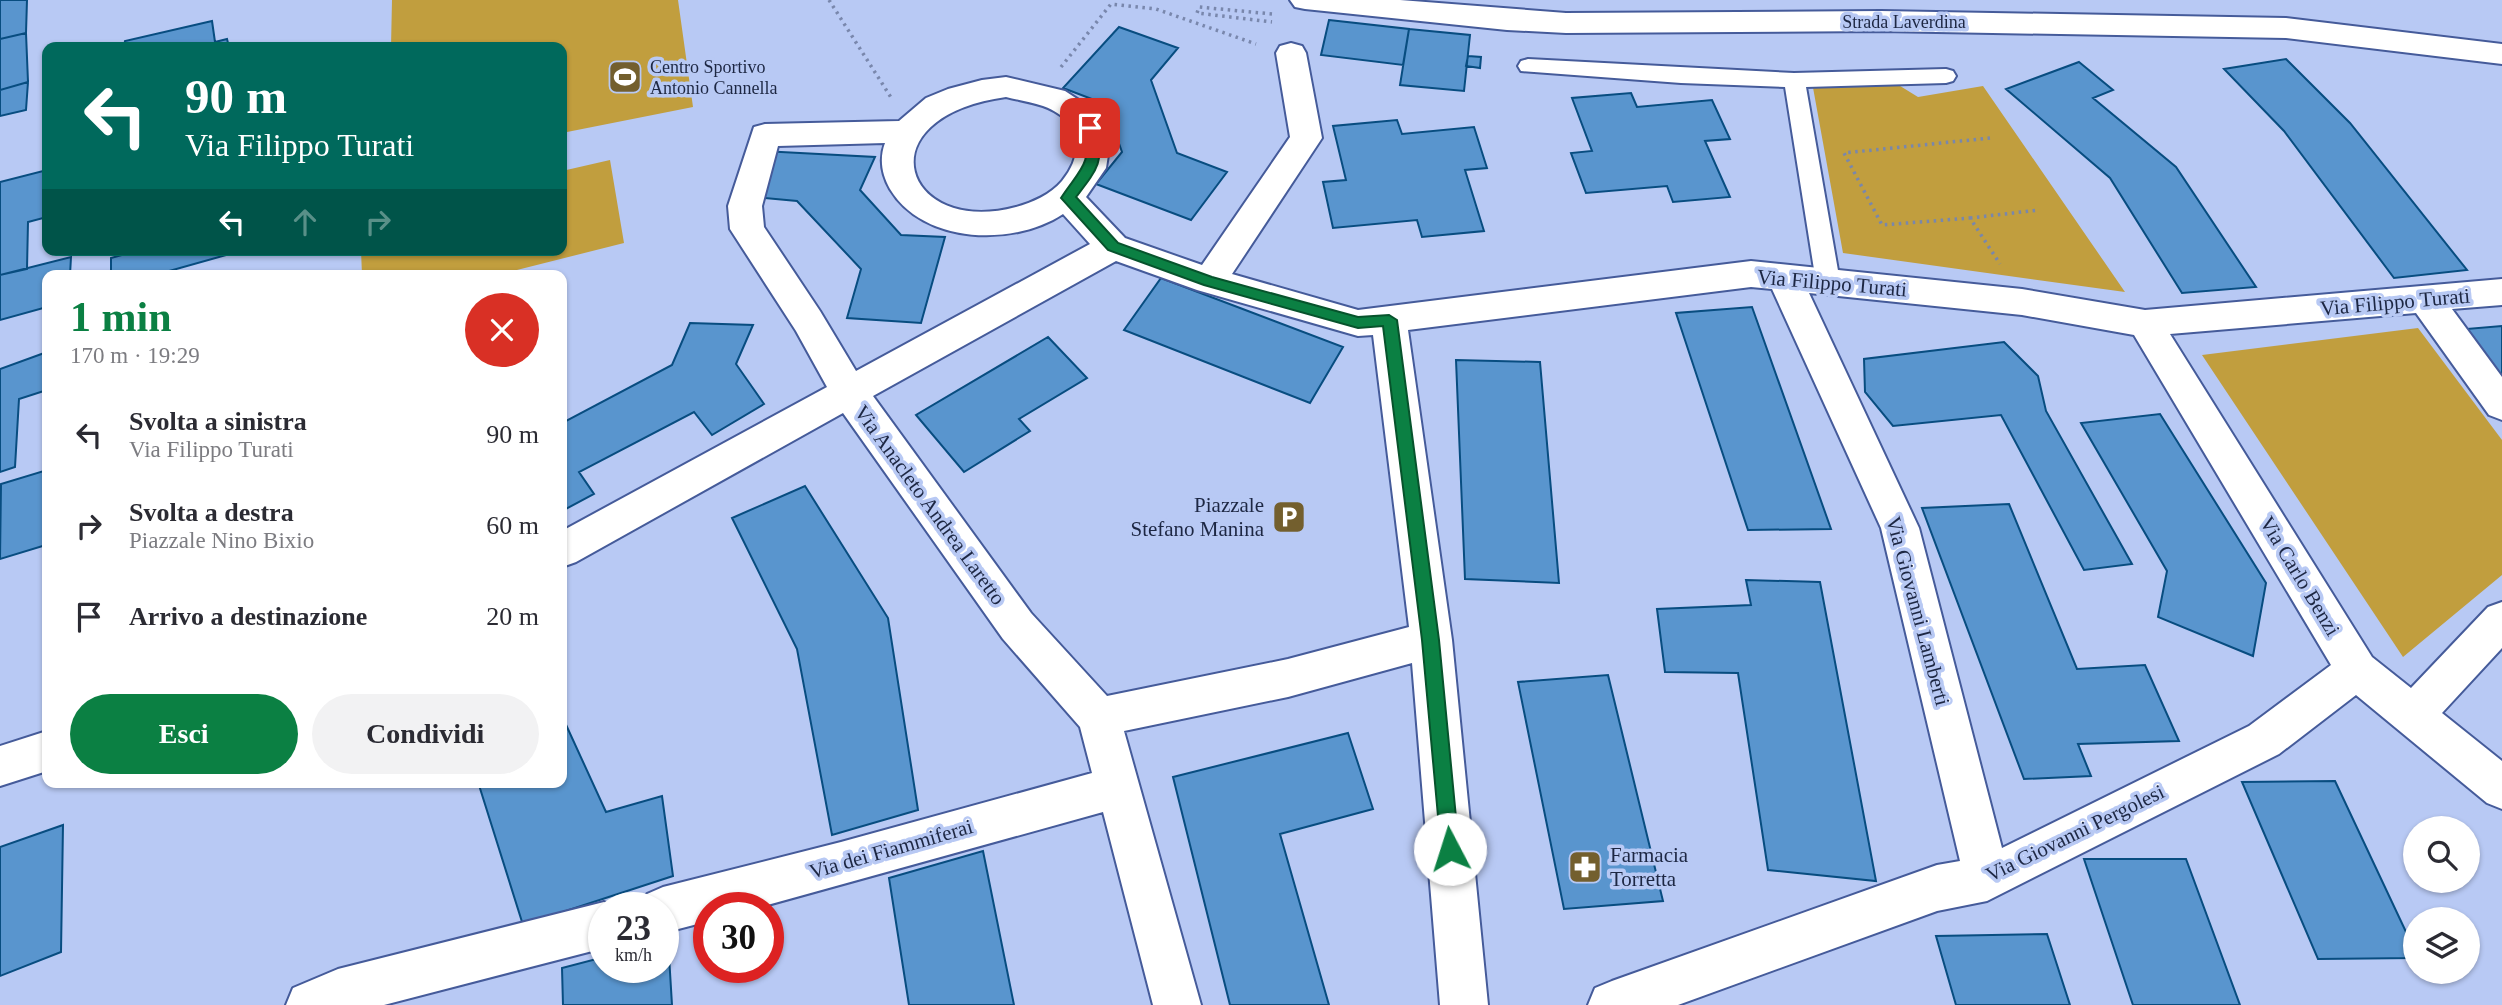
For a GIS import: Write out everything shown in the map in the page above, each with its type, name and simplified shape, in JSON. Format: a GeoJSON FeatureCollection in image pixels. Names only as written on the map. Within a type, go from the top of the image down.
{"type":"FeatureCollection","features":[{"type":"Feature","properties":{"kind":"street","name":"Strada Laverdina"},"geometry":{"type":"LineString","coordinates":[[1294,8],[1566,23],[2000,11],[2286,28],[2502,54]]}},
{"type":"Feature","properties":{"kind":"street"},"geometry":{"type":"LineString","coordinates":[[1209,281],[1306,138],[1286,53]]}},
{"type":"Feature","properties":{"kind":"street"},"geometry":{"type":"LineString","coordinates":[[1006,87],[1041,93],[1058,98],[1077,111],[1090,128],[1095,147],[1091,168],[1068,198],[1044,212],[1014,222],[982,225],[943,217],[926,210],[907,194],[898,174],[897,153],[917,122],[951,98],[978,90],[1006,87]]}},
{"type":"Feature","properties":{"kind":"street","name":"Via Anacleto Andrea Laretto"},"geometry":{"type":"LineString","coordinates":[[917,122],[765,135],[745,206],[747,229],[808,321],[849,392],[1017,626],[1099,717],[1177,1005]]}},
{"type":"Feature","properties":{"kind":"street","name":"Via Filippo Turati"},"geometry":{"type":"LineString","coordinates":[[1068,198],[1113,247],[1209,281],[1358,323],[1751,274],[2022,302],[2145,323],[2502,292]]}},
{"type":"Feature","properties":{"kind":"street"},"geometry":{"type":"LineString","coordinates":[[567,547],[1113,247]]}},
{"type":"Feature","properties":{"kind":"street","name":"Via Giovanni Lamberti"},"geometry":{"type":"LineString","coordinates":[[1783,278],[1900,528],[1987,879]]}},
{"type":"Feature","properties":{"kind":"street"},"geometry":{"type":"LineString","coordinates":[[2425,299],[2502,405]]}},
{"type":"Feature","properties":{"kind":"street"},"geometry":{"type":"LineString","coordinates":[[1389,320],[1431,640],[1464,1005]]}},
{"type":"Feature","properties":{"kind":"street","name":"Via Carlo Benzi"},"geometry":{"type":"LineString","coordinates":[[2145,323],[2357,670],[2502,788]]}},
{"type":"Feature","properties":{"kind":"street"},"geometry":{"type":"LineString","coordinates":[[2412,716],[2502,620]]}},
{"type":"Feature","properties":{"kind":"street"},"geometry":{"type":"LineString","coordinates":[[1099,717],[1288,678],[1431,640]]}},
{"type":"Feature","properties":{"kind":"street","name":"Via Giovanni Pergolesi"},"geometry":{"type":"LineString","coordinates":[[1612,1005],[1937,888],[1987,879],[2263,740],[2357,670]]}},
{"type":"Feature","properties":{"kind":"street"},"geometry":{"type":"LineString","coordinates":[[0,766],[42,753]]}},
{"type":"Feature","properties":{"kind":"street","name":"Via dei Fiammiferai"},"geometry":{"type":"LineString","coordinates":[[679,906],[841,864],[1119,786]]}},
{"type":"Feature","properties":{"kind":"street"},"geometry":{"type":"LineString","coordinates":[[310,1005],[338,993],[588,929]]}},
{"type":"Feature","properties":{"kind":"lane"},"geometry":{"type":"LineString","coordinates":[[1528,66],[1681,76],[1794,79],[1946,76]]}},
{"type":"Feature","properties":{"kind":"lane"},"geometry":{"type":"LineString","coordinates":[[1794,79],[1828,282]]}},
{"type":"Feature","properties":{"kind":"path"},"geometry":{"type":"LineString","coordinates":[[829,0],[896,105],[908,110],[917,122]]}},
{"type":"Feature","properties":{"kind":"path"},"geometry":{"type":"LineString","coordinates":[[1041,93],[1111,4],[1156,9],[1286,53]]}},
{"type":"Feature","properties":{"kind":"path"},"geometry":{"type":"LineString","coordinates":[[1286,53],[1271,20],[1197,13],[1199,7],[1294,8]]}},
{"type":"Feature","properties":{"kind":"path"},"geometry":{"type":"LineString","coordinates":[[1990,138],[1844,153],[1882,225],[2039,210]]}},
{"type":"Feature","properties":{"kind":"path"},"geometry":{"type":"LineString","coordinates":[[1970,218],[2004,272]]}},
{"type":"Feature","properties":{"kind":"shaded area","name":"Centro Sportivo Antonio Cannella"},"geometry":{"type":"Polygon","coordinates":[[[392,0],[678,0],[693,107],[567,132],[567,42],[391,42],[392,0]]]}},
{"type":"Feature","properties":{"kind":"shaded area"},"geometry":{"type":"Polygon","coordinates":[[[1892,81],[1918,97],[1983,86],[2125,292],[1843,253],[1812,82],[1892,81]]]}},
{"type":"Feature","properties":{"kind":"shaded area"},"geometry":{"type":"Polygon","coordinates":[[[610,160],[624,243],[517,270],[362,270],[361,256],[567,256],[567,170],[610,160]]]}},
{"type":"Feature","properties":{"kind":"shaded area"},"geometry":{"type":"Polygon","coordinates":[[[2418,328],[2502,440],[2502,575],[2403,657],[2202,355],[2418,328]]]}},
{"type":"Feature","properties":{"kind":"building"},"geometry":{"type":"Polygon","coordinates":[[[0,0],[27,0],[26,33],[0,39],[0,0]]]}},
{"type":"Feature","properties":{"kind":"building"},"geometry":{"type":"Polygon","coordinates":[[[1329,20],[1409,29],[1403,65],[1321,55],[1329,20]]]}},
{"type":"Feature","properties":{"kind":"building"},"geometry":{"type":"Polygon","coordinates":[[[212,21],[215,42],[125,42],[212,21]]]}},
{"type":"Feature","properties":{"kind":"building"},"geometry":{"type":"Polygon","coordinates":[[[1119,27],[1178,48],[1151,80],[1177,153],[1227,172],[1191,220],[1096,184],[1122,152],[1105,104],[1063,88],[1119,27]]]}},
{"type":"Feature","properties":{"kind":"building"},"geometry":{"type":"Polygon","coordinates":[[[1409,29],[1470,35],[1464,91],[1400,85],[1409,29]]]}},
{"type":"Feature","properties":{"kind":"building"},"geometry":{"type":"Polygon","coordinates":[[[26,33],[28,82],[0,90],[0,39],[26,33]]]}},
{"type":"Feature","properties":{"kind":"building"},"geometry":{"type":"Polygon","coordinates":[[[1468,56],[1481,57],[1480,68],[1466,66],[1468,56]]]}},
{"type":"Feature","properties":{"kind":"building"},"geometry":{"type":"Polygon","coordinates":[[[2286,59],[2350,123],[2467,270],[2394,278],[2284,131],[2224,69],[2286,59]]]}},
{"type":"Feature","properties":{"kind":"building"},"geometry":{"type":"Polygon","coordinates":[[[2079,62],[2113,90],[2093,98],[2176,167],[2256,287],[2182,293],[2110,178],[2006,89],[2079,62]]]}},
{"type":"Feature","properties":{"kind":"building"},"geometry":{"type":"Polygon","coordinates":[[[28,82],[26,110],[0,116],[0,90],[28,82]]]}},
{"type":"Feature","properties":{"kind":"building"},"geometry":{"type":"Polygon","coordinates":[[[1631,93],[1637,107],[1712,100],[1730,139],[1705,141],[1730,197],[1673,202],[1667,186],[1586,193],[1571,153],[1592,151],[1572,98],[1631,93]]]}},
{"type":"Feature","properties":{"kind":"building"},"geometry":{"type":"Polygon","coordinates":[[[1397,120],[1402,134],[1474,127],[1487,168],[1465,170],[1484,231],[1422,237],[1417,220],[1333,228],[1323,182],[1346,180],[1333,126],[1397,120]]]}},
{"type":"Feature","properties":{"kind":"building"},"geometry":{"type":"Polygon","coordinates":[[[760,151],[875,157],[860,190],[901,235],[945,237],[921,323],[847,318],[861,269],[797,201],[744,196],[760,151]]]}},
{"type":"Feature","properties":{"kind":"building"},"geometry":{"type":"Polygon","coordinates":[[[42,171],[42,218],[28,222],[27,269],[0,275],[0,182],[42,171]]]}},
{"type":"Feature","properties":{"kind":"building"},"geometry":{"type":"Polygon","coordinates":[[[223,256],[173,270],[111,270],[111,258],[223,256]]]}},
{"type":"Feature","properties":{"kind":"building"},"geometry":{"type":"Polygon","coordinates":[[[71,257],[70,270],[42,270],[42,308],[0,320],[0,275],[71,257]]]}},
{"type":"Feature","properties":{"kind":"building"},"geometry":{"type":"Polygon","coordinates":[[[1161,278],[1343,347],[1310,403],[1124,330],[1161,278]]]}},
{"type":"Feature","properties":{"kind":"building"},"geometry":{"type":"Polygon","coordinates":[[[1752,307],[1831,529],[1748,530],[1676,313],[1752,307]]]}},
{"type":"Feature","properties":{"kind":"building"},"geometry":{"type":"Polygon","coordinates":[[[690,323],[753,325],[736,364],[764,404],[712,435],[694,412],[579,472],[594,494],[567,508],[567,420],[672,365],[690,323]]]}},
{"type":"Feature","properties":{"kind":"building"},"geometry":{"type":"Polygon","coordinates":[[[2502,326],[2502,377],[2466,329],[2502,326]]]}},
{"type":"Feature","properties":{"kind":"building"},"geometry":{"type":"Polygon","coordinates":[[[1048,337],[1087,378],[1019,419],[1030,431],[964,472],[916,415],[1048,337]]]}},
{"type":"Feature","properties":{"kind":"building"},"geometry":{"type":"Polygon","coordinates":[[[2004,342],[2038,376],[2046,411],[2132,564],[2084,570],[2001,415],[1893,426],[1865,392],[1864,359],[2004,342]]]}},
{"type":"Feature","properties":{"kind":"building"},"geometry":{"type":"Polygon","coordinates":[[[42,354],[42,392],[19,399],[15,467],[0,472],[0,369],[42,354]]]}},
{"type":"Feature","properties":{"kind":"building"},"geometry":{"type":"Polygon","coordinates":[[[1456,360],[1540,362],[1559,583],[1465,579],[1456,360]]]}},
{"type":"Feature","properties":{"kind":"building"},"geometry":{"type":"Polygon","coordinates":[[[2160,414],[2266,583],[2253,656],[2158,617],[2167,571],[2081,423],[2160,414]]]}},
{"type":"Feature","properties":{"kind":"building"},"geometry":{"type":"Polygon","coordinates":[[[42,472],[42,546],[0,559],[1,484],[42,472]]]}},
{"type":"Feature","properties":{"kind":"building"},"geometry":{"type":"Polygon","coordinates":[[[805,486],[888,618],[918,810],[832,835],[797,649],[732,518],[805,486]]]}},
{"type":"Feature","properties":{"kind":"building"},"geometry":{"type":"Polygon","coordinates":[[[2009,504],[2077,669],[2145,665],[2179,741],[2078,744],[2091,776],[2024,779],[1922,508],[2009,504]]]}},
{"type":"Feature","properties":{"kind":"building"},"geometry":{"type":"Polygon","coordinates":[[[1746,580],[1820,582],[1876,881],[1768,870],[1738,673],[1665,672],[1657,609],[1751,605],[1746,580]]]}},
{"type":"Feature","properties":{"kind":"building"},"geometry":{"type":"Polygon","coordinates":[[[1608,675],[1663,901],[1564,909],[1518,682],[1608,675]]]}},
{"type":"Feature","properties":{"kind":"building"},"geometry":{"type":"Polygon","coordinates":[[[567,727],[606,812],[662,796],[673,876],[624,892],[588,892],[588,904],[523,925],[480,788],[567,788],[567,727]]]}},
{"type":"Feature","properties":{"kind":"building"},"geometry":{"type":"Polygon","coordinates":[[[1348,733],[1373,809],[1280,834],[1329,1005],[1230,1005],[1173,777],[1348,733]]]}},
{"type":"Feature","properties":{"kind":"building"},"geometry":{"type":"Polygon","coordinates":[[[2335,781],[2403,926],[2403,958],[2318,959],[2242,782],[2335,781]]]}},
{"type":"Feature","properties":{"kind":"building"},"geometry":{"type":"Polygon","coordinates":[[[63,825],[61,952],[0,976],[0,847],[63,825]]]}},
{"type":"Feature","properties":{"kind":"building"},"geometry":{"type":"Polygon","coordinates":[[[983,851],[1014,1005],[909,1005],[889,878],[983,851]]]}},
{"type":"Feature","properties":{"kind":"building"},"geometry":{"type":"Polygon","coordinates":[[[2084,859],[2186,859],[2240,1005],[2133,1005],[2084,859]]]}},
{"type":"Feature","properties":{"kind":"building"},"geometry":{"type":"Polygon","coordinates":[[[2047,934],[2070,1005],[1956,1005],[1936,936],[2047,934]]]}},
{"type":"Feature","properties":{"kind":"building"},"geometry":{"type":"Polygon","coordinates":[[[588,961],[588,983],[671,983],[672,1005],[563,1005],[562,968],[588,961]]]}},
{"type":"Feature","properties":{"kind":"place","name":"Centro Sportivo Antonio Cannella"},"geometry":{"type":"Point","coordinates":[625,77]}},
{"type":"Feature","properties":{"kind":"place","name":"Piazzale Stefano Manina"},"geometry":{"type":"Point","coordinates":[1289,517]}},
{"type":"Feature","properties":{"kind":"place","name":"Farmacia Torretta"},"geometry":{"type":"Point","coordinates":[1585,867]}},
{"type":"Feature","properties":{"kind":"route"},"geometry":{"type":"LineString","coordinates":[[1090,128],[1095,147],[1091,168],[1068,198],[1113,247],[1209,281],[1358,323],[1389,320],[1431,640],[1450,849]]}}]}
